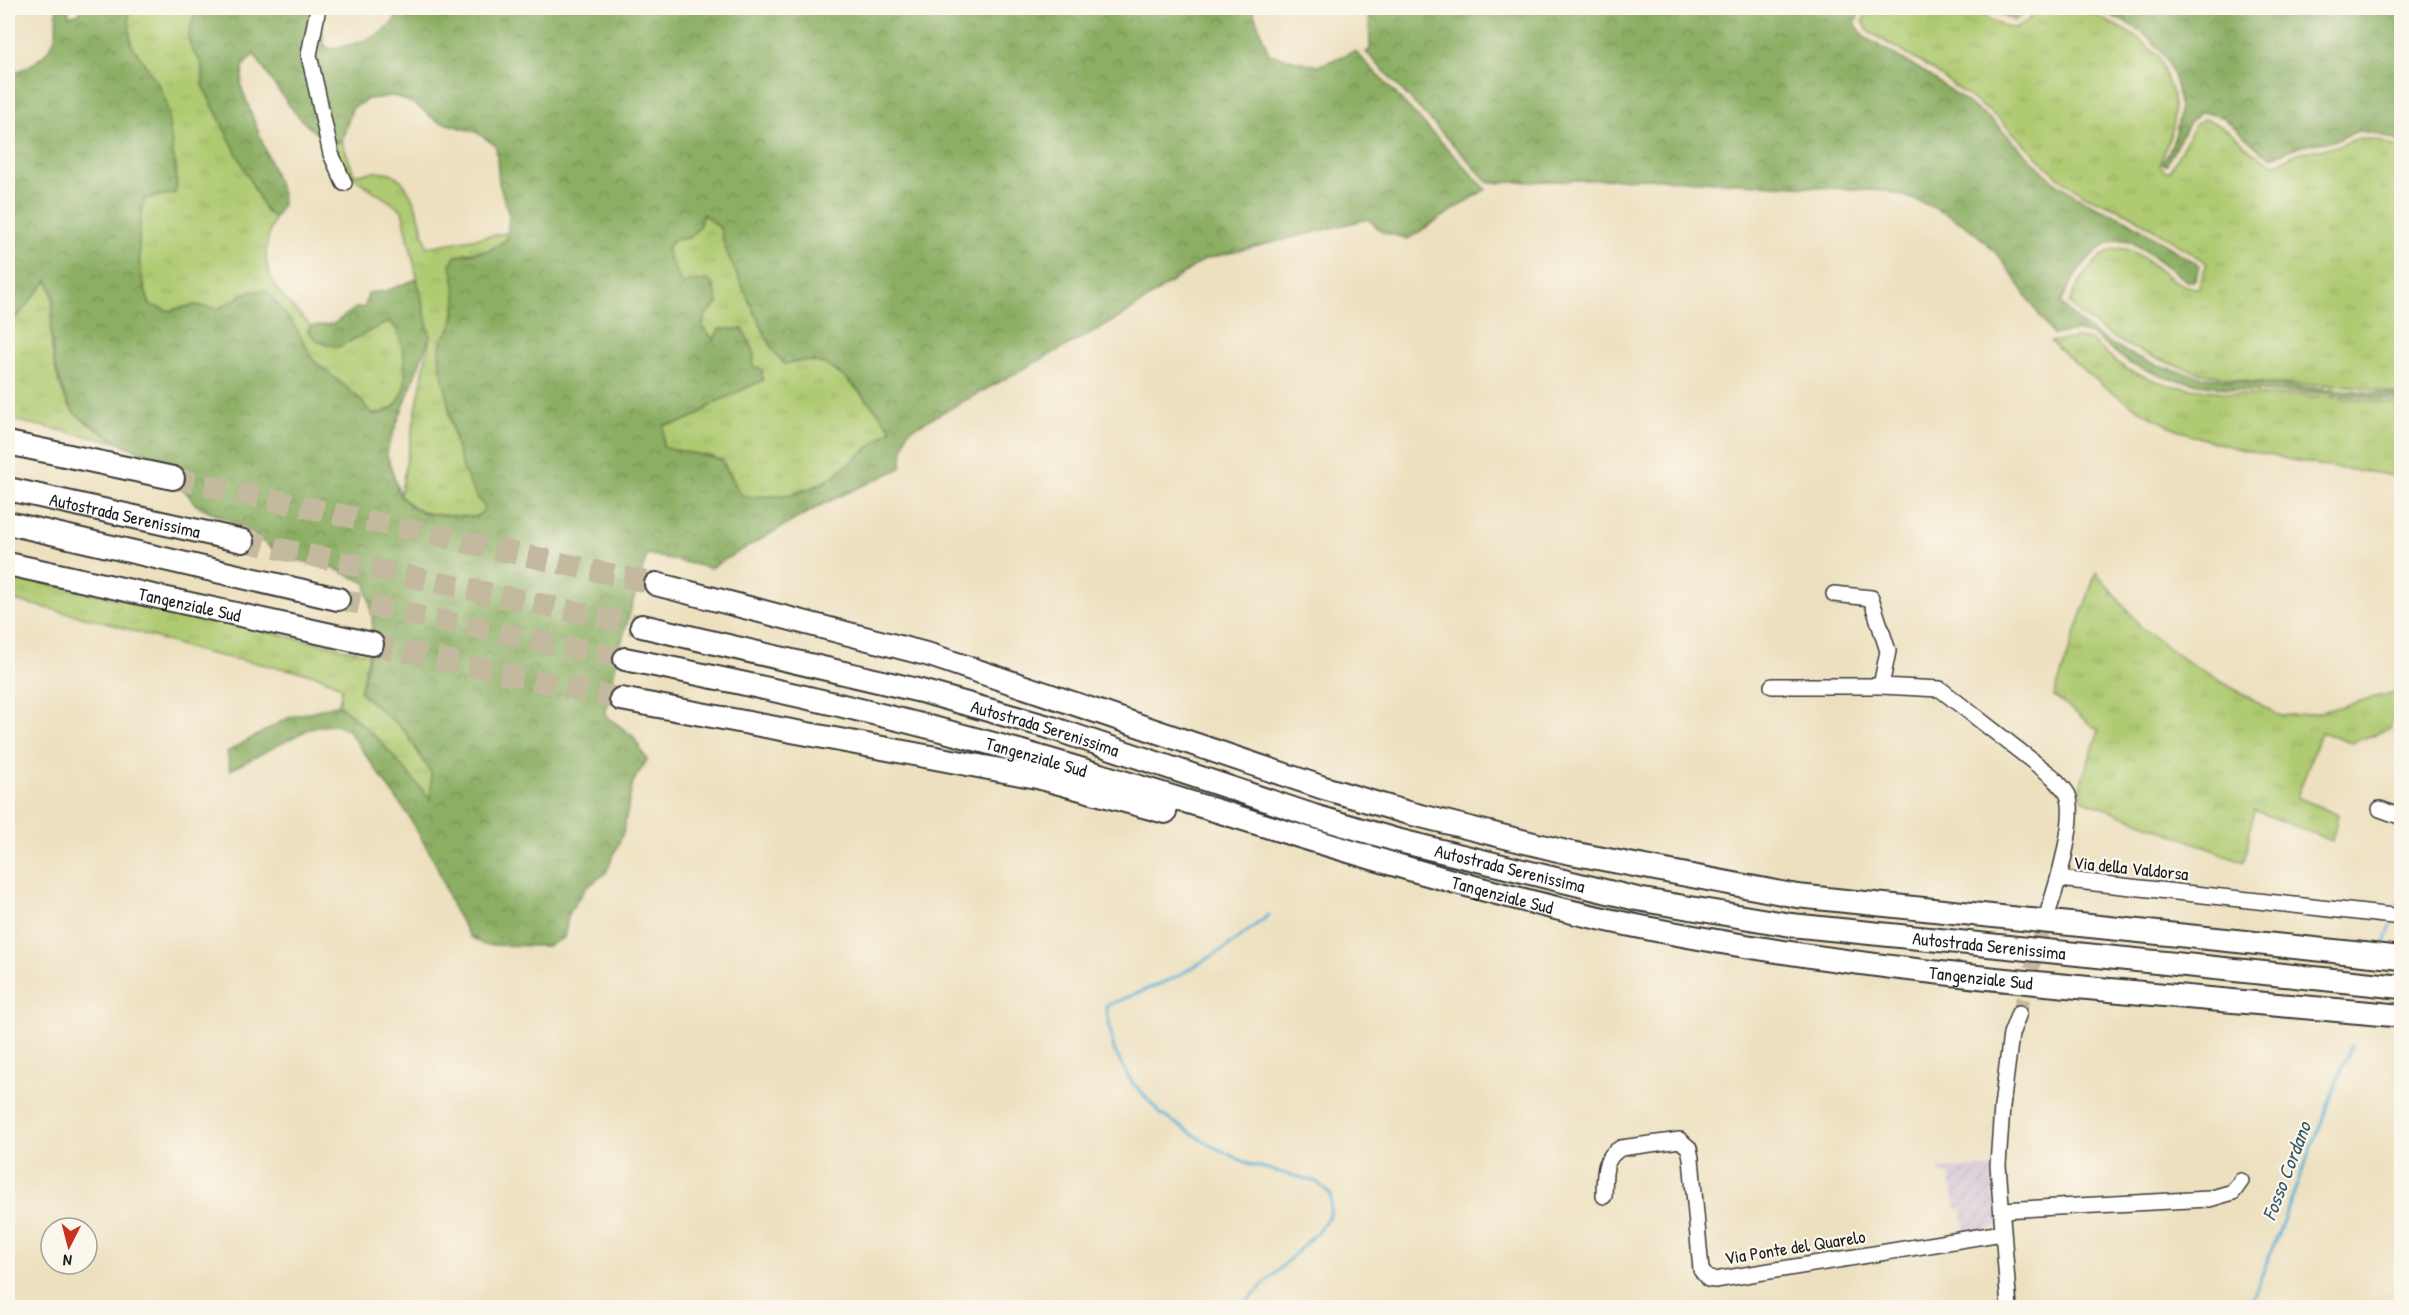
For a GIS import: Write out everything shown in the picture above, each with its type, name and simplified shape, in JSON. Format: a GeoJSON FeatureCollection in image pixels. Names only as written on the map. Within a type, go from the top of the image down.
{"type":"FeatureCollection","features":[{"type":"Feature","properties":{"kind":"highway"},"geometry":{"type":"LineString","coordinates":[[8,443],[173,478]]}},
{"type":"Feature","properties":{"kind":"highway","name":"Autostrada Serenissima"},"geometry":{"type":"LineString","coordinates":[[8,489],[243,541]]}},
{"type":"Feature","properties":{"kind":"highway","name":"Tangenziale Sud"},"geometry":{"type":"LineString","coordinates":[[8,523],[338,599]]}},
{"type":"Feature","properties":{"kind":"highway","name":"Tangenziale Sud"},"geometry":{"type":"LineString","coordinates":[[8,564],[372,644]]}},
{"type":"Feature","properties":{"kind":"highway","name":"Autostrada Serenissima"},"geometry":{"type":"LineString","coordinates":[[656,584],[930,655],[1324,788],[1405,812],[1566,852],[1797,896],[2402,958]]}},
{"type":"Feature","properties":{"kind":"highway","name":"Autostrada Serenissima"},"geometry":{"type":"LineString","coordinates":[[642,626],[921,691],[1052,728],[1386,837],[1480,863],[1637,899],[1791,925],[2402,987]]}},
{"type":"Feature","properties":{"kind":"highway","name":"Tangenziale Sud"},"geometry":{"type":"LineString","coordinates":[[625,659],[781,691],[932,727],[1478,889],[1632,925],[1790,953],[1940,972],[2402,1016]]}},
{"type":"Feature","properties":{"kind":"highway","name":"Tangenziale Sud"},"geometry":{"type":"LineString","coordinates":[[621,699],[1037,777],[1151,807],[1474,903],[1629,938],[1788,967],[1949,988],[2402,1031]]}},
{"type":"Feature","properties":{"kind":"street"},"geometry":{"type":"LineString","coordinates":[[318,8],[309,55],[331,154],[344,183]]}},
{"type":"Feature","properties":{"kind":"street"},"geometry":{"type":"LineString","coordinates":[[1834,594],[1871,598],[1888,651],[1881,686]]}},
{"type":"Feature","properties":{"kind":"street","name":"Via della Valdorsa"},"geometry":{"type":"LineString","coordinates":[[1772,686],[1881,686],[1940,689],[2053,777],[2067,794],[2071,811],[2059,879],[2402,917]]}},
{"type":"Feature","properties":{"kind":"street"},"geometry":{"type":"LineString","coordinates":[[2380,809],[2402,818]]}},
{"type":"Feature","properties":{"kind":"street"},"geometry":{"type":"LineString","coordinates":[[2049,909],[2059,879]]}},
{"type":"Feature","properties":{"kind":"street"},"geometry":{"type":"LineString","coordinates":[[2009,1308],[1998,1165],[2011,1034],[2019,1013]]}},
{"type":"Feature","properties":{"kind":"street","name":"Via Ponte del Quarelo"},"geometry":{"type":"LineString","coordinates":[[1604,1196],[1606,1163],[1614,1152],[1621,1148],[1680,1140],[1689,1148],[1691,1158],[1701,1270],[1708,1279],[1715,1280],[2002,1233]]}},
{"type":"Feature","properties":{"kind":"street"},"geometry":{"type":"LineString","coordinates":[[2002,1209],[2209,1199],[2233,1192],[2241,1182]]}},
{"type":"Feature","properties":{"kind":"shaded area"},"geometry":{"type":"Polygon","coordinates":[[[1940,1168],[1992,1168],[2000,1225],[1965,1237],[1962,1208],[1956,1208],[1949,1174],[1939,1174],[1940,1168]]]}},
{"type":"Feature","properties":{"kind":"green space"},"geometry":{"type":"Polygon","coordinates":[[[57,8],[68,8],[69,16],[78,14],[84,8],[128,8],[131,44],[159,85],[166,102],[177,185],[175,193],[144,199],[139,253],[142,279],[150,305],[168,311],[195,305],[218,309],[248,292],[266,290],[294,325],[314,361],[358,397],[372,414],[376,414],[398,403],[405,381],[402,347],[390,321],[338,347],[319,342],[307,331],[311,326],[333,324],[356,308],[365,307],[368,293],[386,291],[417,279],[430,336],[386,452],[400,496],[413,508],[427,514],[477,517],[485,508],[468,481],[458,455],[439,356],[441,342],[451,327],[456,303],[456,288],[450,264],[456,256],[490,250],[507,239],[509,215],[499,183],[496,146],[476,132],[437,121],[414,104],[394,96],[368,99],[352,108],[342,141],[330,141],[318,135],[292,109],[254,54],[243,66],[241,86],[282,194],[282,206],[275,217],[266,212],[204,88],[201,62],[192,50],[188,36],[197,8],[318,8],[324,44],[329,49],[360,42],[381,33],[396,18],[399,8],[1252,8],[1269,54],[1318,66],[1355,51],[1486,189],[1408,239],[1382,232],[1368,219],[1205,259],[1124,315],[908,431],[901,468],[823,504],[710,568],[647,554],[618,654],[605,715],[633,736],[647,760],[633,782],[623,833],[606,873],[586,888],[569,912],[564,938],[547,946],[484,945],[470,937],[452,906],[436,864],[406,812],[348,730],[334,725],[313,727],[230,770],[227,752],[288,718],[339,704],[380,741],[431,800],[431,773],[405,731],[360,692],[373,626],[366,583],[336,569],[284,557],[243,527],[196,505],[167,468],[145,453],[119,443],[75,414],[65,397],[54,363],[51,330],[54,296],[48,280],[8,327],[8,75],[31,65],[50,48],[56,32],[57,8]],[[703,214],[699,227],[690,238],[673,240],[668,246],[669,259],[682,284],[707,280],[714,286],[718,303],[706,315],[702,326],[714,340],[719,329],[743,329],[754,352],[753,366],[762,370],[763,380],[714,403],[698,415],[679,423],[664,425],[663,447],[722,460],[740,494],[748,497],[790,496],[823,484],[892,429],[860,392],[831,367],[811,361],[784,364],[773,350],[755,314],[726,251],[720,228],[703,214]]]}},
{"type":"Feature","properties":{"kind":"green space"},"geometry":{"type":"Polygon","coordinates":[[[128,8],[197,8],[188,36],[192,50],[201,62],[204,88],[266,212],[275,217],[266,251],[271,277],[287,301],[311,326],[308,331],[350,342],[362,333],[390,321],[399,337],[405,370],[403,391],[398,403],[391,408],[372,415],[358,397],[314,361],[294,325],[231,302],[218,309],[195,305],[168,311],[150,305],[142,279],[139,252],[144,199],[175,192],[177,169],[171,148],[166,102],[131,44],[128,8]]]}},
{"type":"Feature","properties":{"kind":"green space"},"geometry":{"type":"Polygon","coordinates":[[[1369,8],[1862,8],[1855,23],[1864,37],[1926,73],[1995,123],[2053,181],[2084,201],[2127,220],[2200,266],[2194,281],[2187,281],[2133,243],[2121,240],[2099,249],[2079,270],[2061,304],[2095,334],[2132,355],[2172,369],[2213,378],[2256,384],[2401,396],[2401,401],[2309,392],[2244,391],[2169,379],[2131,364],[2092,335],[2075,331],[2053,335],[2011,272],[1984,241],[1946,214],[1917,200],[1887,191],[1645,178],[1489,183],[1366,52],[1370,50],[1369,8]]]}},
{"type":"Feature","properties":{"kind":"green space"},"geometry":{"type":"Polygon","coordinates":[[[1869,8],[1974,8],[1995,22],[2013,28],[2024,24],[2041,8],[2082,8],[2136,36],[2158,56],[2173,96],[2173,127],[2160,164],[2164,171],[2170,171],[2194,126],[2203,119],[2224,128],[2255,153],[2274,164],[2301,152],[2334,147],[2359,138],[2373,139],[2401,149],[2401,394],[2361,387],[2251,382],[2202,373],[2153,357],[2107,334],[2069,303],[2084,276],[2105,253],[2118,248],[2130,251],[2168,277],[2198,288],[2207,263],[2130,214],[2086,196],[2057,176],[1999,119],[1930,68],[1869,32],[1862,22],[1869,8]]]}},
{"type":"Feature","properties":{"kind":"green space"},"geometry":{"type":"Polygon","coordinates":[[[1984,8],[2031,8],[2014,21],[1984,8]]]}},
{"type":"Feature","properties":{"kind":"green space"},"geometry":{"type":"Polygon","coordinates":[[[2094,8],[2401,8],[2401,142],[2374,133],[2358,131],[2333,141],[2299,146],[2273,157],[2262,152],[2223,117],[2202,112],[2189,122],[2166,165],[2162,163],[2177,129],[2179,111],[2178,93],[2173,75],[2154,44],[2140,31],[2094,8]]]}},
{"type":"Feature","properties":{"kind":"green space"},"geometry":{"type":"Polygon","coordinates":[[[342,141],[354,174],[387,172],[404,183],[415,204],[427,247],[507,233],[507,239],[490,250],[464,253],[451,329],[441,341],[448,406],[457,450],[474,490],[486,508],[477,517],[426,513],[400,496],[430,336],[402,210],[341,169],[334,143],[342,141]]]}},
{"type":"Feature","properties":{"kind":"green space"},"geometry":{"type":"Polygon","coordinates":[[[703,214],[720,228],[726,251],[773,350],[804,361],[823,363],[849,381],[893,429],[836,474],[806,490],[768,496],[740,495],[730,473],[714,457],[663,448],[663,425],[679,423],[698,415],[713,403],[763,380],[753,367],[754,352],[750,344],[714,341],[702,326],[706,315],[718,303],[693,283],[682,284],[669,259],[668,246],[703,214]]]}},
{"type":"Feature","properties":{"kind":"green space"},"geometry":{"type":"Polygon","coordinates":[[[47,280],[53,310],[52,350],[65,398],[77,415],[119,443],[8,419],[8,327],[47,280]]]}},
{"type":"Feature","properties":{"kind":"green space"},"geometry":{"type":"Polygon","coordinates":[[[2075,338],[2090,340],[2127,370],[2168,385],[2244,395],[2308,395],[2401,404],[2401,478],[2248,451],[2189,434],[2170,426],[2138,409],[2108,388],[2051,342],[2075,338]]]}},
{"type":"Feature","properties":{"kind":"green space"},"geometry":{"type":"Polygon","coordinates":[[[2096,572],[2141,627],[2183,659],[2280,716],[2317,713],[2401,690],[2401,710],[2397,710],[2390,729],[2351,743],[2321,732],[2297,797],[2338,815],[2332,841],[2254,810],[2244,862],[2081,799],[2082,779],[2099,731],[2054,696],[2096,572]]]}},
{"type":"Feature","properties":{"kind":"green space"},"geometry":{"type":"Polygon","coordinates":[[[8,575],[369,654],[360,692],[405,731],[431,773],[431,801],[380,741],[339,704],[342,687],[316,675],[205,653],[105,622],[8,599],[8,575]]]}},
{"type":"Feature","properties":{"kind":"waterway","name":"Fosso Cordano"},"geometry":{"type":"LineString","coordinates":[[2397,907],[2402,893]]}},
{"type":"Feature","properties":{"kind":"waterway"},"geometry":{"type":"LineString","coordinates":[[1240,1308],[1317,1232],[1330,1215],[1331,1195],[1317,1182],[1249,1164],[1210,1145],[1161,1114],[1131,1081],[1114,1050],[1106,1006],[1174,978],[1224,949],[1269,915]]}},
{"type":"Feature","properties":{"kind":"waterway","name":"Fosso Cordano"},"geometry":{"type":"LineString","coordinates":[[2385,942],[2391,925]]}},
{"type":"Feature","properties":{"kind":"waterway","name":"Fosso Cordano"},"geometry":{"type":"LineString","coordinates":[[2249,1308],[2351,1046]]}},
{"type":"Feature","properties":{"kind":"tunnel"},"geometry":{"type":"LineString","coordinates":[[173,478],[656,584]]}},
{"type":"Feature","properties":{"kind":"tunnel"},"geometry":{"type":"LineString","coordinates":[[243,541],[642,626]]}},
{"type":"Feature","properties":{"kind":"tunnel"},"geometry":{"type":"LineString","coordinates":[[338,599],[625,659]]}},
{"type":"Feature","properties":{"kind":"tunnel"},"geometry":{"type":"LineString","coordinates":[[372,644],[621,699]]}},
{"type":"Feature","properties":{"kind":"tunnel"},"geometry":{"type":"LineString","coordinates":[[2019,1013],[2047,915]]}}]}
